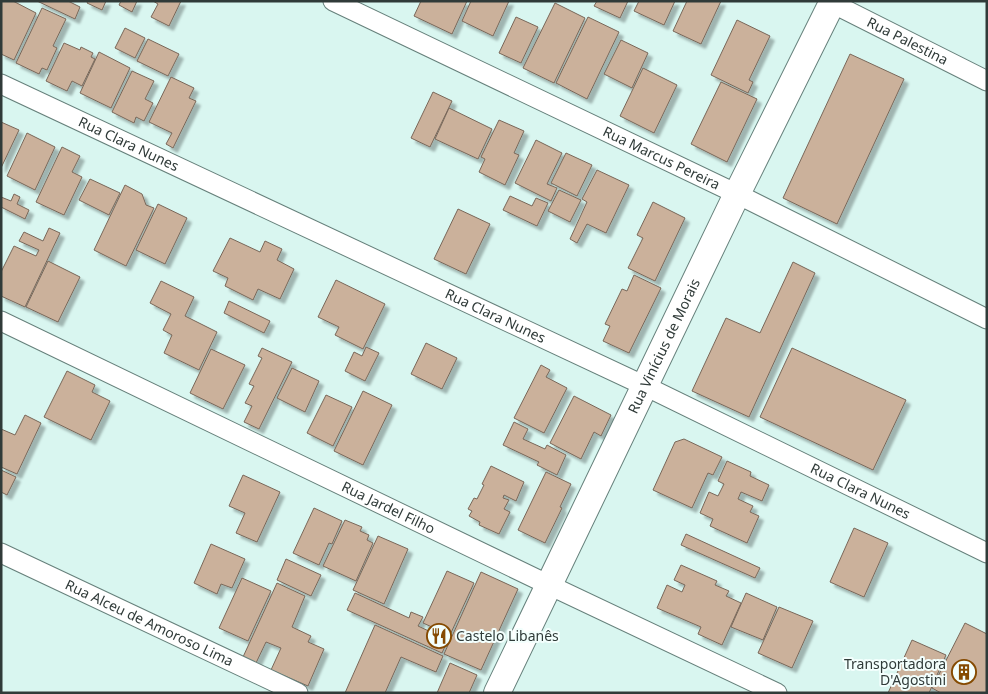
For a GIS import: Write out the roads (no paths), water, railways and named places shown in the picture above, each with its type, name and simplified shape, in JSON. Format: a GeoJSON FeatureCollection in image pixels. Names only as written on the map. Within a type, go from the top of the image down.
{"type":"FeatureCollection","features":[{"type":"Feature","properties":{"kind":"street","name":"Rua Marcus Pereira"},"geometry":{"type":"LineString","coordinates":[[333,1],[737,194],[987,319]]}},
{"type":"Feature","properties":{"kind":"street","name":"Rua Vinícius de Morais"},"geometry":{"type":"LineString","coordinates":[[497,693],[831,2]]}},
{"type":"Feature","properties":{"kind":"street","name":"Rua Palestina"},"geometry":{"type":"LineString","coordinates":[[831,2],[987,81]]}},
{"type":"Feature","properties":{"kind":"street","name":"Rua Clara Nunes"},"geometry":{"type":"LineString","coordinates":[[1,84],[645,386],[987,552]]}},
{"type":"Feature","properties":{"kind":"street","name":"Rua Jardel Filho"},"geometry":{"type":"LineString","coordinates":[[1,321],[777,693]]}},
{"type":"Feature","properties":{"kind":"street","name":"Rua Alceu de Amoroso Lima"},"geometry":{"type":"LineString","coordinates":[[1,553],[298,693]]}},
{"type":"Feature","properties":{"kind":"place","name":"Castelo Libanês"},"geometry":{"type":"Point","coordinates":[439,636]}},
{"type":"Feature","properties":{"kind":"place","name":"Transportadora D'Agostini"},"geometry":{"type":"Point","coordinates":[964,672]}}]}
